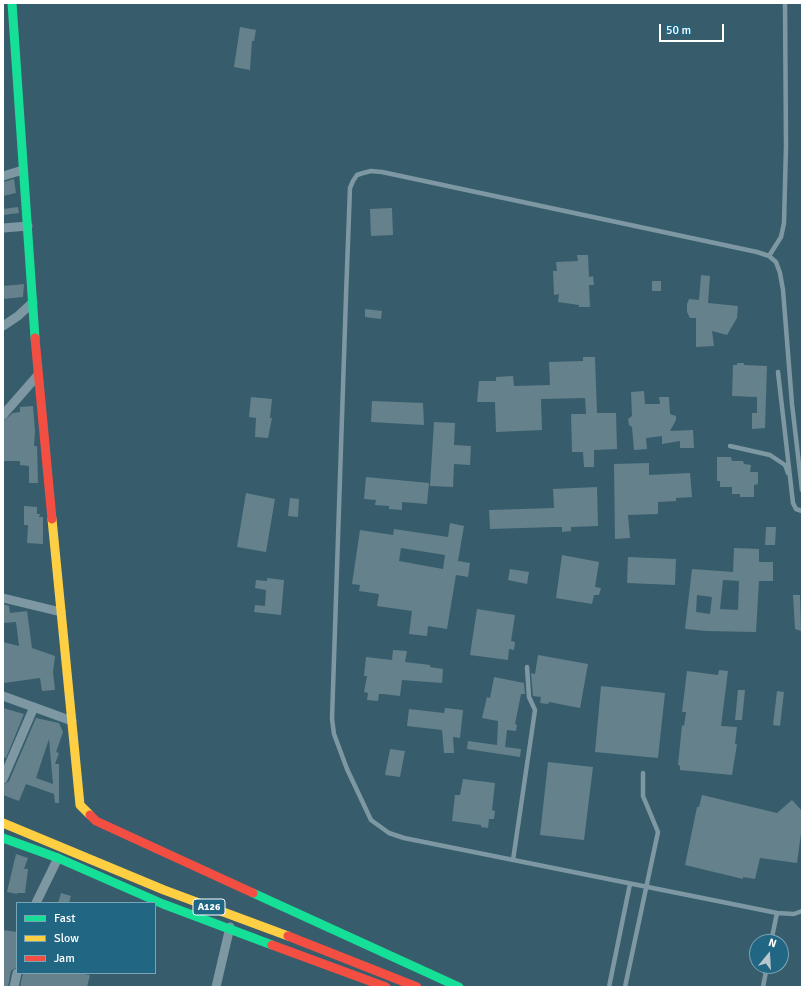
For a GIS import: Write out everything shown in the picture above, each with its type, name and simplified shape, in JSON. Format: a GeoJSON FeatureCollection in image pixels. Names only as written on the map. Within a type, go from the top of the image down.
{"type":"FeatureCollection","features":[{"type":"Feature","properties":{"kind":"main road"},"geometry":{"type":"LineString","coordinates":[[12,7],[38,375],[80,805],[96,821],[459,987]]}},
{"type":"Feature","properties":{"kind":"main road","name":"A126"},"geometry":{"type":"LineString","coordinates":[[3,823],[164,890],[417,987]]}},
{"type":"Feature","properties":{"kind":"main road","name":"A126"},"geometry":{"type":"LineString","coordinates":[[3,838],[58,858],[146,897],[386,987]]}},
{"type":"Feature","properties":{"kind":"street"},"geometry":{"type":"LineString","coordinates":[[3,15],[12,7]]}},
{"type":"Feature","properties":{"kind":"street"},"geometry":{"type":"LineString","coordinates":[[3,176],[23,170]]}},
{"type":"Feature","properties":{"kind":"street"},"geometry":{"type":"LineString","coordinates":[[3,228],[28,226]]}},
{"type":"Feature","properties":{"kind":"street"},"geometry":{"type":"LineString","coordinates":[[3,326],[18,316],[32,302]]}},
{"type":"Feature","properties":{"kind":"street"},"geometry":{"type":"LineString","coordinates":[[3,415],[38,375]]}},
{"type":"Feature","properties":{"kind":"street"},"geometry":{"type":"LineString","coordinates":[[3,598],[61,612]]}},
{"type":"Feature","properties":{"kind":"street"},"geometry":{"type":"LineString","coordinates":[[3,696],[72,721]]}},
{"type":"Feature","properties":{"kind":"street"},"geometry":{"type":"LineString","coordinates":[[3,779],[34,707]]}},
{"type":"Feature","properties":{"kind":"street"},"geometry":{"type":"LineString","coordinates":[[36,902],[58,858]]}},
{"type":"Feature","properties":{"kind":"street"},"geometry":{"type":"LineString","coordinates":[[216,987],[230,928]]}},
{"type":"Feature","properties":{"kind":"street"},"geometry":{"type":"LineString","coordinates":[[14,987],[17,974]]}},
{"type":"Feature","properties":{"kind":"lane"},"geometry":{"type":"LineString","coordinates":[[769,256],[781,237],[784,223],[786,146],[785,3]]}},
{"type":"Feature","properties":{"kind":"lane"},"geometry":{"type":"LineString","coordinates":[[802,490],[792,404],[783,290],[780,273],[776,262],[769,256],[734,247],[382,172],[371,171],[362,173],[353,181],[350,188],[332,719],[334,734],[371,820],[380,828],[389,833],[404,838],[776,913],[794,914],[802,911]]}},
{"type":"Feature","properties":{"kind":"lane"},"geometry":{"type":"LineString","coordinates":[[778,372],[793,503],[796,509],[802,511]]}},
{"type":"Feature","properties":{"kind":"lane"},"geometry":{"type":"LineString","coordinates":[[730,446],[770,454],[785,466],[790,478]]}},
{"type":"Feature","properties":{"kind":"lane"},"geometry":{"type":"LineString","coordinates":[[513,860],[535,710],[528,697],[527,667]]}},
{"type":"Feature","properties":{"kind":"lane"},"geometry":{"type":"LineString","coordinates":[[625,987],[645,887],[658,832],[644,796],[643,773]]}},
{"type":"Feature","properties":{"kind":"lane"},"geometry":{"type":"LineString","coordinates":[[609,987],[630,884]]}},
{"type":"Feature","properties":{"kind":"lane"},"geometry":{"type":"LineString","coordinates":[[772,934],[776,913]]}},
{"type":"Feature","properties":{"kind":"lane"},"geometry":{"type":"LineString","coordinates":[[763,987],[765,974]]}},
{"type":"Feature","properties":{"kind":"building"},"geometry":{"type":"Polygon","coordinates":[[[240,27],[256,30],[254,41],[252,41],[250,70],[234,67],[240,27]]]}},
{"type":"Feature","properties":{"kind":"building"},"geometry":{"type":"Polygon","coordinates":[[[14,179],[16,193],[3,196],[3,182],[14,179]]]}},
{"type":"Feature","properties":{"kind":"building"},"geometry":{"type":"Polygon","coordinates":[[[18,207],[19,213],[3,215],[3,209],[18,207]]]}},
{"type":"Feature","properties":{"kind":"building"},"geometry":{"type":"Polygon","coordinates":[[[392,208],[393,235],[371,236],[370,209],[392,208]]]}},
{"type":"Feature","properties":{"kind":"building"},"geometry":{"type":"Polygon","coordinates":[[[577,255],[588,255],[589,277],[593,276],[594,285],[589,285],[590,307],[579,307],[579,305],[558,302],[559,294],[554,295],[553,271],[557,271],[556,262],[578,261],[577,255]]]}},
{"type":"Feature","properties":{"kind":"building"},"geometry":{"type":"Polygon","coordinates":[[[701,275],[710,276],[708,303],[738,306],[737,318],[727,335],[712,331],[714,346],[696,347],[696,318],[690,318],[687,312],[687,304],[689,299],[699,300],[701,275]]]}},
{"type":"Feature","properties":{"kind":"building"},"geometry":{"type":"Polygon","coordinates":[[[652,281],[661,281],[661,291],[652,291],[652,281]]]}},
{"type":"Feature","properties":{"kind":"building"},"geometry":{"type":"Polygon","coordinates":[[[24,284],[23,297],[3,299],[3,286],[24,284]]]}},
{"type":"Feature","properties":{"kind":"building"},"geometry":{"type":"Polygon","coordinates":[[[365,309],[382,311],[381,319],[365,317],[365,309]]]}},
{"type":"Feature","properties":{"kind":"building"},"geometry":{"type":"Polygon","coordinates":[[[583,357],[595,357],[597,413],[616,413],[617,449],[594,450],[594,467],[584,467],[583,452],[572,452],[571,414],[586,414],[585,398],[541,399],[542,430],[496,432],[495,402],[477,402],[479,381],[496,381],[496,377],[513,376],[514,386],[550,385],[549,362],[583,361],[583,357]]]}},
{"type":"Feature","properties":{"kind":"building"},"geometry":{"type":"Polygon","coordinates":[[[737,363],[744,363],[744,365],[767,366],[765,428],[752,429],[752,413],[757,413],[757,397],[732,396],[733,365],[737,365],[737,363]]]}},
{"type":"Feature","properties":{"kind":"building"},"geometry":{"type":"Polygon","coordinates":[[[644,391],[645,404],[660,404],[659,397],[669,397],[670,414],[676,416],[676,420],[670,431],[693,430],[694,448],[680,448],[680,441],[662,444],[662,436],[646,438],[647,449],[634,450],[632,427],[629,425],[628,419],[632,416],[631,392],[644,391]]]}},
{"type":"Feature","properties":{"kind":"building"},"geometry":{"type":"Polygon","coordinates":[[[251,397],[272,399],[270,418],[272,418],[268,438],[255,437],[256,418],[249,417],[251,397]]]}},
{"type":"Feature","properties":{"kind":"building"},"geometry":{"type":"Polygon","coordinates":[[[372,401],[423,403],[424,425],[371,422],[372,401]]]}},
{"type":"Feature","properties":{"kind":"building"},"geometry":{"type":"Polygon","coordinates":[[[33,406],[35,431],[34,446],[37,446],[38,483],[29,483],[29,466],[20,465],[20,461],[3,461],[3,421],[13,413],[20,412],[20,407],[33,406]]]}},
{"type":"Feature","properties":{"kind":"building"},"geometry":{"type":"Polygon","coordinates":[[[434,422],[455,423],[454,445],[471,446],[470,465],[454,464],[453,487],[430,486],[434,422]]]}},
{"type":"Feature","properties":{"kind":"building"},"geometry":{"type":"Polygon","coordinates":[[[717,457],[731,457],[732,461],[743,461],[744,464],[751,465],[750,472],[758,472],[758,484],[754,485],[754,497],[740,497],[740,494],[732,494],[732,487],[720,487],[720,481],[717,481],[717,457]]]}},
{"type":"Feature","properties":{"kind":"building"},"geometry":{"type":"Polygon","coordinates":[[[649,463],[649,475],[690,473],[692,497],[676,498],[676,501],[658,502],[658,514],[628,515],[630,538],[615,539],[614,464],[649,463]]]}},
{"type":"Feature","properties":{"kind":"building"},"geometry":{"type":"Polygon","coordinates":[[[366,477],[429,483],[427,504],[402,502],[402,510],[389,509],[389,506],[375,505],[376,500],[364,499],[366,477]]]}},
{"type":"Feature","properties":{"kind":"building"},"geometry":{"type":"Polygon","coordinates":[[[597,487],[598,526],[571,527],[571,531],[562,532],[562,527],[490,529],[489,510],[554,508],[553,489],[597,487]]]}},
{"type":"Feature","properties":{"kind":"building"},"geometry":{"type":"Polygon","coordinates":[[[246,493],[275,499],[266,552],[237,547],[246,493]]]}},
{"type":"Feature","properties":{"kind":"building"},"geometry":{"type":"Polygon","coordinates":[[[290,498],[299,499],[298,517],[288,516],[290,498]]]}},
{"type":"Feature","properties":{"kind":"building"},"geometry":{"type":"Polygon","coordinates":[[[24,506],[37,507],[37,514],[40,514],[39,517],[43,517],[43,544],[27,543],[28,525],[24,525],[24,506]]]}},
{"type":"Feature","properties":{"kind":"building"},"geometry":{"type":"Polygon","coordinates":[[[450,523],[464,526],[458,561],[470,563],[468,577],[456,575],[447,629],[428,626],[427,636],[409,634],[412,611],[377,606],[379,594],[359,591],[360,585],[352,584],[360,530],[393,535],[394,529],[448,537],[450,523]],[[401,548],[399,561],[443,569],[445,555],[401,548]]]}},
{"type":"Feature","properties":{"kind":"building"},"geometry":{"type":"Polygon","coordinates":[[[766,527],[776,527],[775,545],[765,545],[766,527]]]}},
{"type":"Feature","properties":{"kind":"building"},"geometry":{"type":"Polygon","coordinates":[[[734,548],[759,549],[759,562],[773,562],[773,581],[759,581],[756,632],[685,629],[692,569],[733,572],[734,548]],[[723,580],[720,609],[738,610],[739,581],[723,580]],[[697,595],[696,612],[710,614],[712,597],[697,595]]]}},
{"type":"Feature","properties":{"kind":"building"},"geometry":{"type":"Polygon","coordinates":[[[562,555],[599,562],[595,587],[601,588],[599,595],[594,595],[592,604],[556,598],[562,555]]]}},
{"type":"Feature","properties":{"kind":"building"},"geometry":{"type":"Polygon","coordinates":[[[628,557],[676,559],[675,585],[627,583],[628,557]]]}},
{"type":"Feature","properties":{"kind":"building"},"geometry":{"type":"Polygon","coordinates":[[[510,569],[529,572],[527,584],[508,580],[510,569]]]}},
{"type":"Feature","properties":{"kind":"building"},"geometry":{"type":"Polygon","coordinates":[[[267,578],[284,580],[281,615],[254,612],[255,605],[265,606],[266,590],[255,588],[256,580],[267,581],[267,578]]]}},
{"type":"Feature","properties":{"kind":"building"},"geometry":{"type":"Polygon","coordinates":[[[793,595],[800,595],[801,631],[795,629],[793,595]]]}},
{"type":"Feature","properties":{"kind":"building"},"geometry":{"type":"Polygon","coordinates":[[[3,604],[9,606],[10,613],[27,611],[32,648],[55,656],[53,672],[55,690],[42,691],[40,678],[4,683],[3,642],[19,646],[16,622],[3,623],[3,604]]]}},
{"type":"Feature","properties":{"kind":"building"},"geometry":{"type":"Polygon","coordinates":[[[477,609],[515,615],[511,641],[515,642],[514,650],[509,649],[508,660],[470,655],[477,609]]]}},
{"type":"Feature","properties":{"kind":"building"},"geometry":{"type":"Polygon","coordinates":[[[393,650],[407,651],[405,662],[430,665],[430,667],[443,669],[442,683],[402,680],[400,696],[379,694],[378,701],[367,700],[368,693],[364,692],[367,676],[364,676],[366,657],[392,660],[393,650]]]}},
{"type":"Feature","properties":{"kind":"building"},"geometry":{"type":"Polygon","coordinates":[[[538,655],[588,664],[580,708],[549,702],[548,704],[540,703],[541,697],[533,696],[531,673],[535,674],[538,655]]]}},
{"type":"Feature","properties":{"kind":"building"},"geometry":{"type":"Polygon","coordinates":[[[719,670],[728,671],[721,726],[737,727],[735,744],[737,744],[732,775],[680,770],[680,766],[678,765],[682,725],[684,726],[686,712],[682,712],[687,671],[718,675],[719,670]]]}},
{"type":"Feature","properties":{"kind":"building"},"geometry":{"type":"Polygon","coordinates":[[[494,677],[524,683],[525,694],[521,694],[515,724],[517,725],[516,731],[507,730],[505,747],[521,749],[520,757],[467,749],[468,741],[497,745],[498,721],[482,718],[487,697],[490,698],[494,677]]]}},
{"type":"Feature","properties":{"kind":"building"},"geometry":{"type":"Polygon","coordinates":[[[601,686],[665,693],[658,758],[595,752],[601,686]]]}},
{"type":"Feature","properties":{"kind":"building"},"geometry":{"type":"Polygon","coordinates":[[[738,690],[745,690],[742,720],[735,720],[738,690]]]}},
{"type":"Feature","properties":{"kind":"building"},"geometry":{"type":"Polygon","coordinates":[[[777,691],[784,692],[780,726],[773,725],[777,691]]]}},
{"type":"Feature","properties":{"kind":"building"},"geometry":{"type":"Polygon","coordinates":[[[3,708],[24,714],[6,758],[3,757],[3,708]]]}},
{"type":"Feature","properties":{"kind":"building"},"geometry":{"type":"Polygon","coordinates":[[[445,708],[463,710],[460,738],[453,737],[454,753],[444,753],[442,730],[407,726],[409,709],[444,713],[445,708]]]}},
{"type":"Feature","properties":{"kind":"building"},"geometry":{"type":"Polygon","coordinates":[[[36,718],[59,723],[63,732],[56,752],[59,753],[55,764],[59,764],[59,803],[55,803],[54,794],[26,784],[19,801],[3,795],[3,785],[9,781],[36,718]],[[49,739],[36,778],[53,784],[49,739]]]}},
{"type":"Feature","properties":{"kind":"building"},"geometry":{"type":"Polygon","coordinates":[[[390,749],[405,751],[400,777],[385,775],[390,749]]]}},
{"type":"Feature","properties":{"kind":"building"},"geometry":{"type":"Polygon","coordinates":[[[548,762],[593,767],[584,840],[540,835],[548,762]]]}},
{"type":"Feature","properties":{"kind":"building"},"geometry":{"type":"Polygon","coordinates":[[[463,779],[495,783],[492,810],[495,811],[494,819],[489,819],[488,828],[481,827],[481,825],[452,821],[455,795],[460,795],[463,779]]]}},
{"type":"Feature","properties":{"kind":"building"},"geometry":{"type":"Polygon","coordinates":[[[702,795],[777,813],[792,800],[802,811],[802,826],[797,863],[760,858],[755,879],[743,877],[743,879],[685,865],[697,807],[699,807],[702,795]]]}},
{"type":"Feature","properties":{"kind":"building"},"geometry":{"type":"Polygon","coordinates":[[[16,854],[28,858],[24,869],[28,869],[25,893],[17,894],[7,892],[16,854]]]}},
{"type":"Feature","properties":{"kind":"building"},"geometry":{"type":"Polygon","coordinates":[[[61,893],[71,896],[69,902],[58,902],[61,893]]]}},
{"type":"Feature","properties":{"kind":"building"},"geometry":{"type":"Polygon","coordinates":[[[3,930],[16,932],[16,968],[11,971],[8,987],[3,987],[3,930]]]}},
{"type":"Feature","properties":{"kind":"building"},"geometry":{"type":"Polygon","coordinates":[[[23,974],[90,975],[87,987],[20,987],[23,974]]]}},
{"type":"Feature","properties":{"kind":"traffic: fast"},"geometry":{"type":"LineString","coordinates":[[12,3],[35,338]]}},
{"type":"Feature","properties":{"kind":"traffic: fast"},"geometry":{"type":"LineString","coordinates":[[3,838],[58,858],[163,904],[272,945]]}},
{"type":"Feature","properties":{"kind":"traffic: fast"},"geometry":{"type":"LineString","coordinates":[[253,893],[459,987]]}},
{"type":"Feature","properties":{"kind":"traffic: slow"},"geometry":{"type":"LineString","coordinates":[[52,519],[80,805],[90,815]]}},
{"type":"Feature","properties":{"kind":"traffic: slow"},"geometry":{"type":"LineString","coordinates":[[3,823],[164,890],[288,936]]}},
{"type":"Feature","properties":{"kind":"traffic: jam"},"geometry":{"type":"LineString","coordinates":[[35,338],[52,519]]}},
{"type":"Feature","properties":{"kind":"traffic: jam"},"geometry":{"type":"LineString","coordinates":[[90,815],[96,821],[253,893]]}},
{"type":"Feature","properties":{"kind":"traffic: jam"},"geometry":{"type":"LineString","coordinates":[[288,936],[417,987]]}},
{"type":"Feature","properties":{"kind":"traffic: jam"},"geometry":{"type":"LineString","coordinates":[[272,945],[386,987]]}}]}
